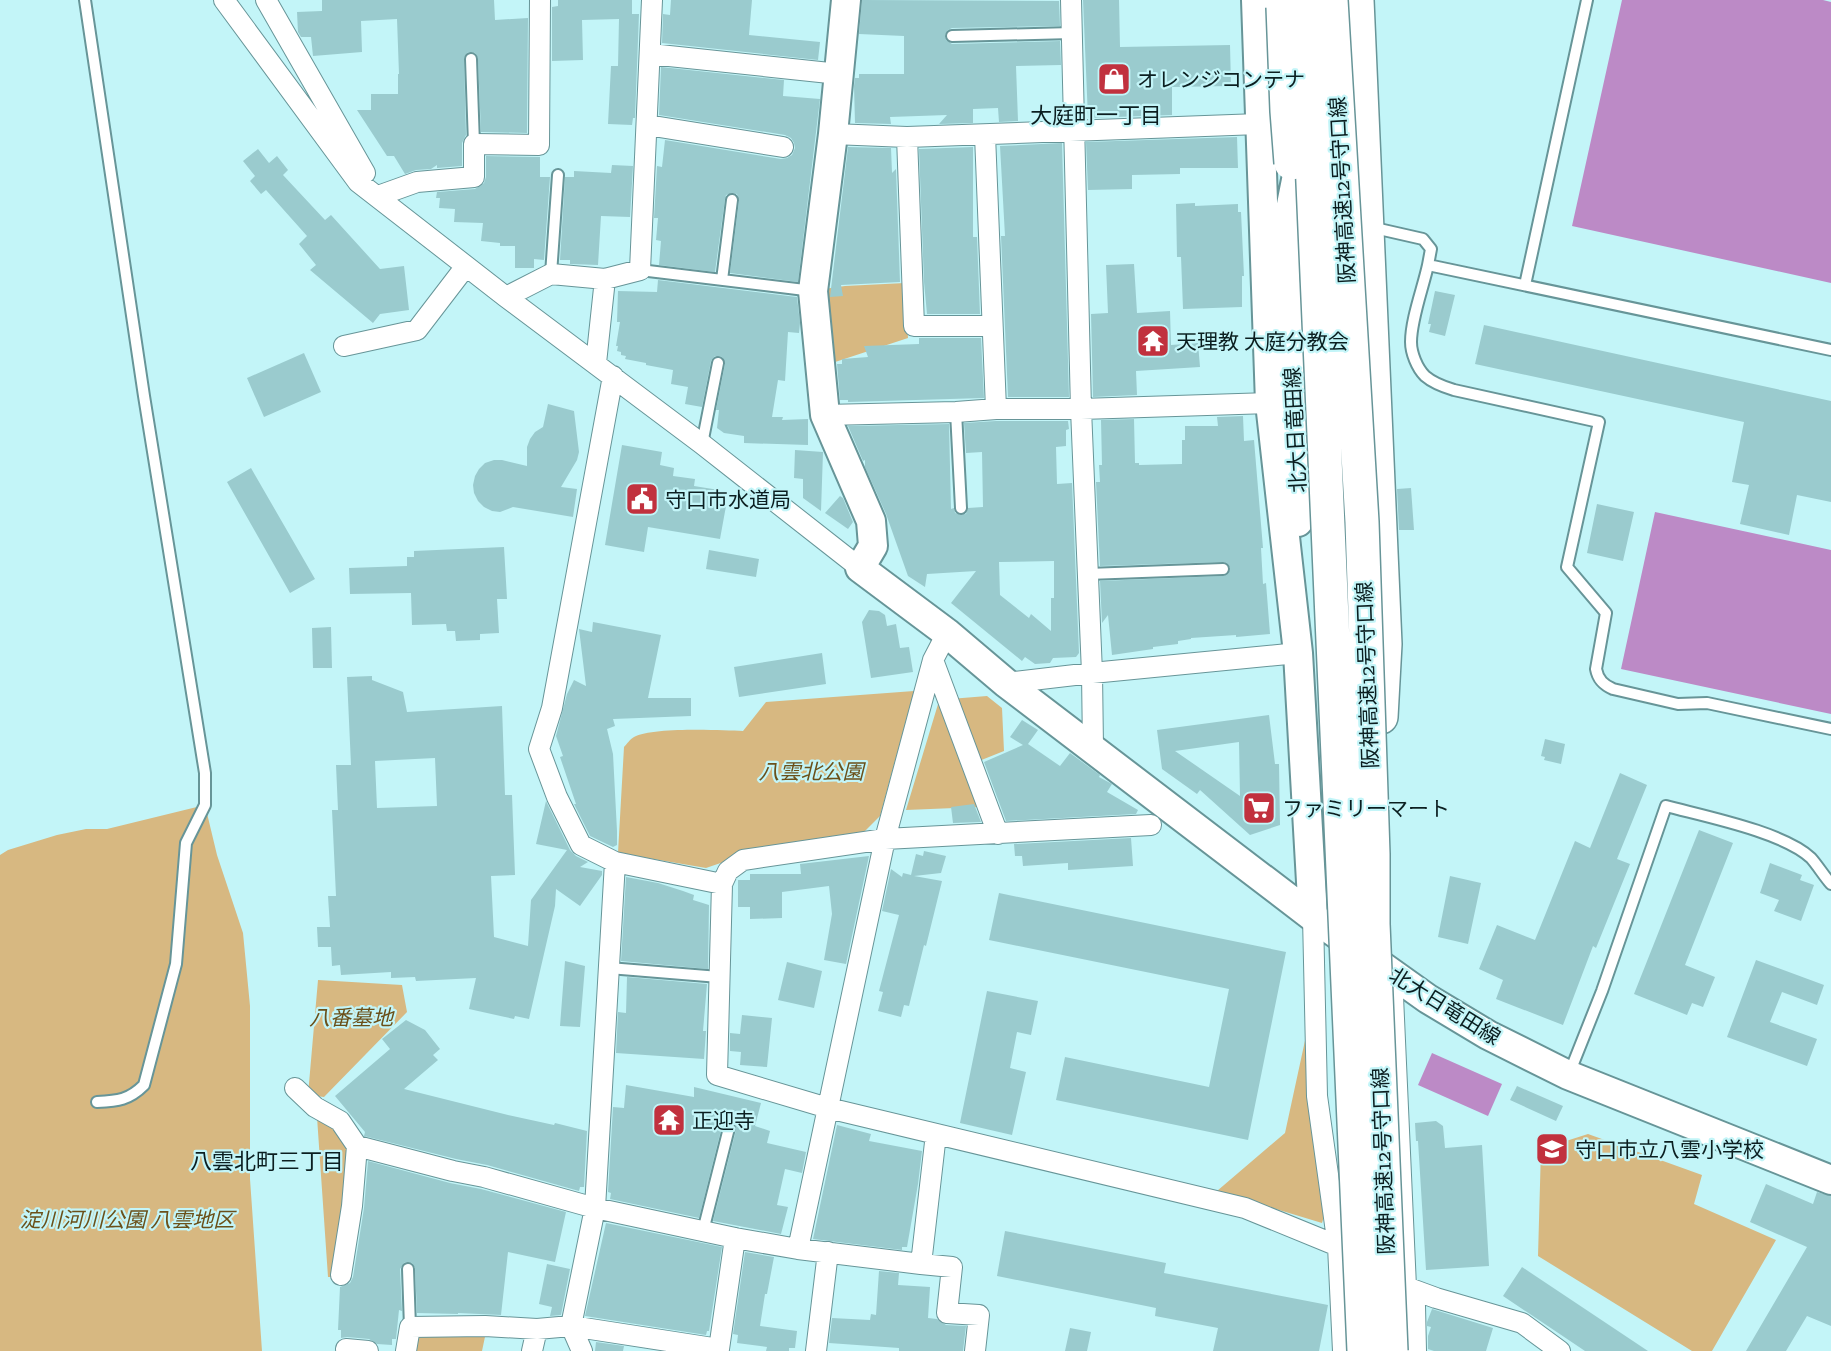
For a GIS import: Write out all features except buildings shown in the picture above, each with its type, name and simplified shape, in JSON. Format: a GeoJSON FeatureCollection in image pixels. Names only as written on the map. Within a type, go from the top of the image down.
{"type":"FeatureCollection","features":[{"type":"Feature","properties":{"kind":"highway"},"geometry":{"type":"LineString","coordinates":[[1282,0],[1287,111],[1294,189],[1321,367]]}},
{"type":"Feature","properties":{"kind":"highway","name":"阪神高速12号守口線"},"geometry":{"type":"LineString","coordinates":[[1305,0],[1364,1351]]}},
{"type":"Feature","properties":{"kind":"highway","name":"阪神高速12号守口線"},"geometry":{"type":"LineString","coordinates":[[1331,0],[1362,522],[1373,854],[1373,924],[1391,1351]]}},
{"type":"Feature","properties":{"kind":"highway"},"geometry":{"type":"LineString","coordinates":[[1357,0],[1385,644],[1373,854]]}},
{"type":"Feature","properties":{"kind":"main road"},"geometry":{"type":"LineString","coordinates":[[846,0],[833,134],[813,291],[825,415],[871,521],[873,546],[860,568],[947,633],[1006,683],[1313,917]]}},
{"type":"Feature","properties":{"kind":"main road","name":"北大日竜田線"},"geometry":{"type":"LineString","coordinates":[[1256,0],[1270,403],[1298,653],[1313,917],[1428,999],[1480,1031],[1568,1075],[1831,1180]]}},
{"type":"Feature","properties":{"kind":"main road","name":"北大日竜田線"},"geometry":{"type":"LineString","coordinates":[[1298,653],[1299,464],[1285,270],[1288,220],[1298,170],[1337,63],[1348,0]]}},
{"type":"Feature","properties":{"kind":"street"},"geometry":{"type":"LineString","coordinates":[[224,0],[358,182],[506,297],[702,444],[860,568]]}},
{"type":"Feature","properties":{"kind":"street"},"geometry":{"type":"LineString","coordinates":[[266,0],[378,196]]}},
{"type":"Feature","properties":{"kind":"street"},"geometry":{"type":"LineString","coordinates":[[378,196],[417,182],[474,177],[474,144],[539,145],[540,0]]}},
{"type":"Feature","properties":{"kind":"street"},"geometry":{"type":"LineString","coordinates":[[506,297],[551,274],[605,279],[640,270],[652,0]]}},
{"type":"Feature","properties":{"kind":"street"},"geometry":{"type":"LineString","coordinates":[[1071,0],[1081,409],[1093,748]]}},
{"type":"Feature","properties":{"kind":"street"},"geometry":{"type":"LineString","coordinates":[[650,54],[839,74]]}},
{"type":"Feature","properties":{"kind":"street"},"geometry":{"type":"LineString","coordinates":[[833,134],[907,137],[1259,124]]}},
{"type":"Feature","properties":{"kind":"street"},"geometry":{"type":"LineString","coordinates":[[647,125],[783,147]]}},
{"type":"Feature","properties":{"kind":"street"},"geometry":{"type":"LineString","coordinates":[[985,135],[996,409]]}},
{"type":"Feature","properties":{"kind":"street"},"geometry":{"type":"LineString","coordinates":[[907,137],[914,326],[992,326]]}},
{"type":"Feature","properties":{"kind":"street"},"geometry":{"type":"LineString","coordinates":[[344,346],[417,330],[466,266]]}},
{"type":"Feature","properties":{"kind":"street"},"geometry":{"type":"LineString","coordinates":[[596,363],[605,279]]}},
{"type":"Feature","properties":{"kind":"street"},"geometry":{"type":"LineString","coordinates":[[613,376],[552,708],[539,749],[556,797],[581,845],[615,862],[722,884]]}},
{"type":"Feature","properties":{"kind":"street"},"geometry":{"type":"LineString","coordinates":[[825,415],[1270,403]]}},
{"type":"Feature","properties":{"kind":"street"},"geometry":{"type":"LineString","coordinates":[[798,1249],[885,839],[933,660],[947,633]]}},
{"type":"Feature","properties":{"kind":"street"},"geometry":{"type":"LineString","coordinates":[[1006,683],[1298,653]]}},
{"type":"Feature","properties":{"kind":"street"},"geometry":{"type":"LineString","coordinates":[[933,660],[998,834]]}},
{"type":"Feature","properties":{"kind":"street"},"geometry":{"type":"LineString","coordinates":[[1151,825],[885,839],[743,860],[728,871],[722,884],[717,1075],[828,1108],[1245,1208],[1338,1246],[1406,1287],[1522,1323],[1560,1351]]}},
{"type":"Feature","properties":{"kind":"street"},"geometry":{"type":"LineString","coordinates":[[582,1351],[571,1326],[595,1208],[615,862]]}},
{"type":"Feature","properties":{"kind":"street"},"geometry":{"type":"LineString","coordinates":[[1313,917],[1317,1096],[1338,1246],[1343,1351]]}},
{"type":"Feature","properties":{"kind":"street"},"geometry":{"type":"LineString","coordinates":[[1392,974],[1406,1287],[1415,1306],[1416,1351]]}},
{"type":"Feature","properties":{"kind":"street"},"geometry":{"type":"LineString","coordinates":[[295,1089],[315,1107],[340,1121],[357,1146],[352,1206],[341,1275]]}},
{"type":"Feature","properties":{"kind":"street"},"geometry":{"type":"LineString","coordinates":[[921,1264],[936,1134]]}},
{"type":"Feature","properties":{"kind":"street"},"geometry":{"type":"LineString","coordinates":[[357,1146],[484,1177],[595,1208],[703,1232],[798,1249],[952,1267],[947,1313],[980,1315],[975,1351]]}},
{"type":"Feature","properties":{"kind":"street"},"geometry":{"type":"LineString","coordinates":[[406,1351],[410,1327],[485,1326],[537,1329],[571,1326],[726,1350],[735,1238]]}},
{"type":"Feature","properties":{"kind":"street"},"geometry":{"type":"LineString","coordinates":[[816,1351],[828,1252]]}},
{"type":"Feature","properties":{"kind":"street"},"geometry":{"type":"LineString","coordinates":[[532,1351],[537,1329]]}},
{"type":"Feature","properties":{"kind":"street"},"geometry":{"type":"LineString","coordinates":[[346,1349],[368,1351]]}},
{"type":"Feature","properties":{"kind":"lane"},"geometry":{"type":"LineString","coordinates":[[85,0],[144,396],[206,773],[205,805],[186,843],[176,964],[144,1085],[126,1099],[97,1102]]}},
{"type":"Feature","properties":{"kind":"lane"},"geometry":{"type":"LineString","coordinates":[[1525,285],[1587,0]]}},
{"type":"Feature","properties":{"kind":"lane"},"geometry":{"type":"LineString","coordinates":[[952,36],[1072,33]]}},
{"type":"Feature","properties":{"kind":"lane"},"geometry":{"type":"LineString","coordinates":[[471,59],[474,144]]}},
{"type":"Feature","properties":{"kind":"lane"},"geometry":{"type":"LineString","coordinates":[[551,274],[558,175]]}},
{"type":"Feature","properties":{"kind":"lane"},"geometry":{"type":"LineString","coordinates":[[722,280],[732,200]]}},
{"type":"Feature","properties":{"kind":"lane"},"geometry":{"type":"LineString","coordinates":[[1379,229],[1423,239],[1431,249],[1411,344],[1414,358],[1425,376],[1440,386],[1454,390],[1599,422],[1567,567],[1606,613],[1596,669],[1605,685],[1613,689],[1678,704],[1707,703],[1831,729]]}},
{"type":"Feature","properties":{"kind":"lane"},"geometry":{"type":"LineString","coordinates":[[1428,265],[1831,350]]}},
{"type":"Feature","properties":{"kind":"lane"},"geometry":{"type":"LineString","coordinates":[[640,270],[813,291]]}},
{"type":"Feature","properties":{"kind":"lane"},"geometry":{"type":"LineString","coordinates":[[702,444],[718,363]]}},
{"type":"Feature","properties":{"kind":"lane"},"geometry":{"type":"LineString","coordinates":[[956,412],[961,508]]}},
{"type":"Feature","properties":{"kind":"lane"},"geometry":{"type":"LineString","coordinates":[[1088,574],[1222,569]]}},
{"type":"Feature","properties":{"kind":"lane"},"geometry":{"type":"LineString","coordinates":[[1568,1075],[1602,991],[1666,806],[1763,833],[1796,848],[1810,858],[1831,884]]}},
{"type":"Feature","properties":{"kind":"lane"},"geometry":{"type":"LineString","coordinates":[[609,968],[719,977]]}},
{"type":"Feature","properties":{"kind":"lane"},"geometry":{"type":"LineString","coordinates":[[703,1232],[729,1128]]}},
{"type":"Feature","properties":{"kind":"lane"},"geometry":{"type":"LineString","coordinates":[[408,1269],[410,1327]]}},
{"type":"Feature","properties":{"kind":"green space"},"geometry":{"type":"Polygon","coordinates":[[[905,283],[908,338],[823,366],[824,289],[905,283]]]}},
{"type":"Feature","properties":{"kind":"green space","name":"八雲北公園"},"geometry":{"type":"Polygon","coordinates":[[[914,691],[880,816],[858,838],[744,855],[706,868],[618,853],[624,747],[634,737],[670,730],[743,731],[766,702],[914,691]]]}},
{"type":"Feature","properties":{"kind":"green space"},"geometry":{"type":"Polygon","coordinates":[[[942,691],[979,807],[906,810],[942,691]]]}},
{"type":"Feature","properties":{"kind":"green space"},"geometry":{"type":"Polygon","coordinates":[[[987,696],[1002,708],[1004,751],[974,763],[950,699],[987,696]]]}},
{"type":"Feature","properties":{"kind":"green space","name":"淀川河川公園 八雲地区"},"geometry":{"type":"Polygon","coordinates":[[[205,805],[217,855],[243,933],[250,1006],[250,1179],[262,1351],[0,1351],[0,855],[8,850],[57,835],[86,829],[107,829],[205,805]]]}},
{"type":"Feature","properties":{"kind":"green space","name":"八番墓地"},"geometry":{"type":"Polygon","coordinates":[[[318,980],[402,985],[407,1012],[324,1097],[308,1095],[318,980]]]}},
{"type":"Feature","properties":{"kind":"green space"},"geometry":{"type":"Polygon","coordinates":[[[1306,1036],[1326,1210],[1322,1223],[1217,1191],[1285,1133],[1306,1036]]]}},
{"type":"Feature","properties":{"kind":"green space"},"geometry":{"type":"Polygon","coordinates":[[[317,1117],[327,1119],[350,1148],[333,1277],[328,1277],[317,1117]]]}},
{"type":"Feature","properties":{"kind":"green space"},"geometry":{"type":"Polygon","coordinates":[[[1588,1134],[1702,1175],[1694,1204],[1776,1240],[1712,1351],[1692,1351],[1538,1256],[1541,1149],[1588,1134]]]}},
{"type":"Feature","properties":{"kind":"green space"},"geometry":{"type":"Polygon","coordinates":[[[486,1332],[482,1351],[412,1351],[417,1333],[486,1332]]]}},
{"type":"Feature","properties":{"kind":"shaded area"},"geometry":{"type":"Polygon","coordinates":[[[1622,0],[1823,0],[1831,2],[1831,283],[1572,226],[1622,0]]]}},
{"type":"Feature","properties":{"kind":"shaded area"},"geometry":{"type":"Polygon","coordinates":[[[1655,512],[1831,550],[1831,714],[1621,669],[1655,512]]]}},
{"type":"Feature","properties":{"kind":"shaded area"},"geometry":{"type":"Polygon","coordinates":[[[1432,1053],[1502,1084],[1488,1116],[1418,1085],[1432,1053]]]}},
{"type":"Feature","properties":{"kind":"place","name":"オレンジコンテナ"},"geometry":{"type":"Point","coordinates":[1114,79]}},
{"type":"Feature","properties":{"kind":"place","name":"天理教 大庭分教会"},"geometry":{"type":"Point","coordinates":[1153,341]}},
{"type":"Feature","properties":{"kind":"place","name":"守口市水道局"},"geometry":{"type":"Point","coordinates":[642,499]}},
{"type":"Feature","properties":{"kind":"place","name":"ファミリーマート"},"geometry":{"type":"Point","coordinates":[1259,808]}},
{"type":"Feature","properties":{"kind":"place","name":"正迎寺"},"geometry":{"type":"Point","coordinates":[669,1120]}},
{"type":"Feature","properties":{"kind":"place","name":"守口市立八雲小学校"},"geometry":{"type":"Point","coordinates":[1552,1149]}},
{"type":"Feature","properties":{"kind":"district","name":"大庭町一丁目"},"geometry":{"type":"Point","coordinates":[1096,115]}},
{"type":"Feature","properties":{"kind":"district","name":"八雲北町三丁目"},"geometry":{"type":"Point","coordinates":[267,1161]}}]}
